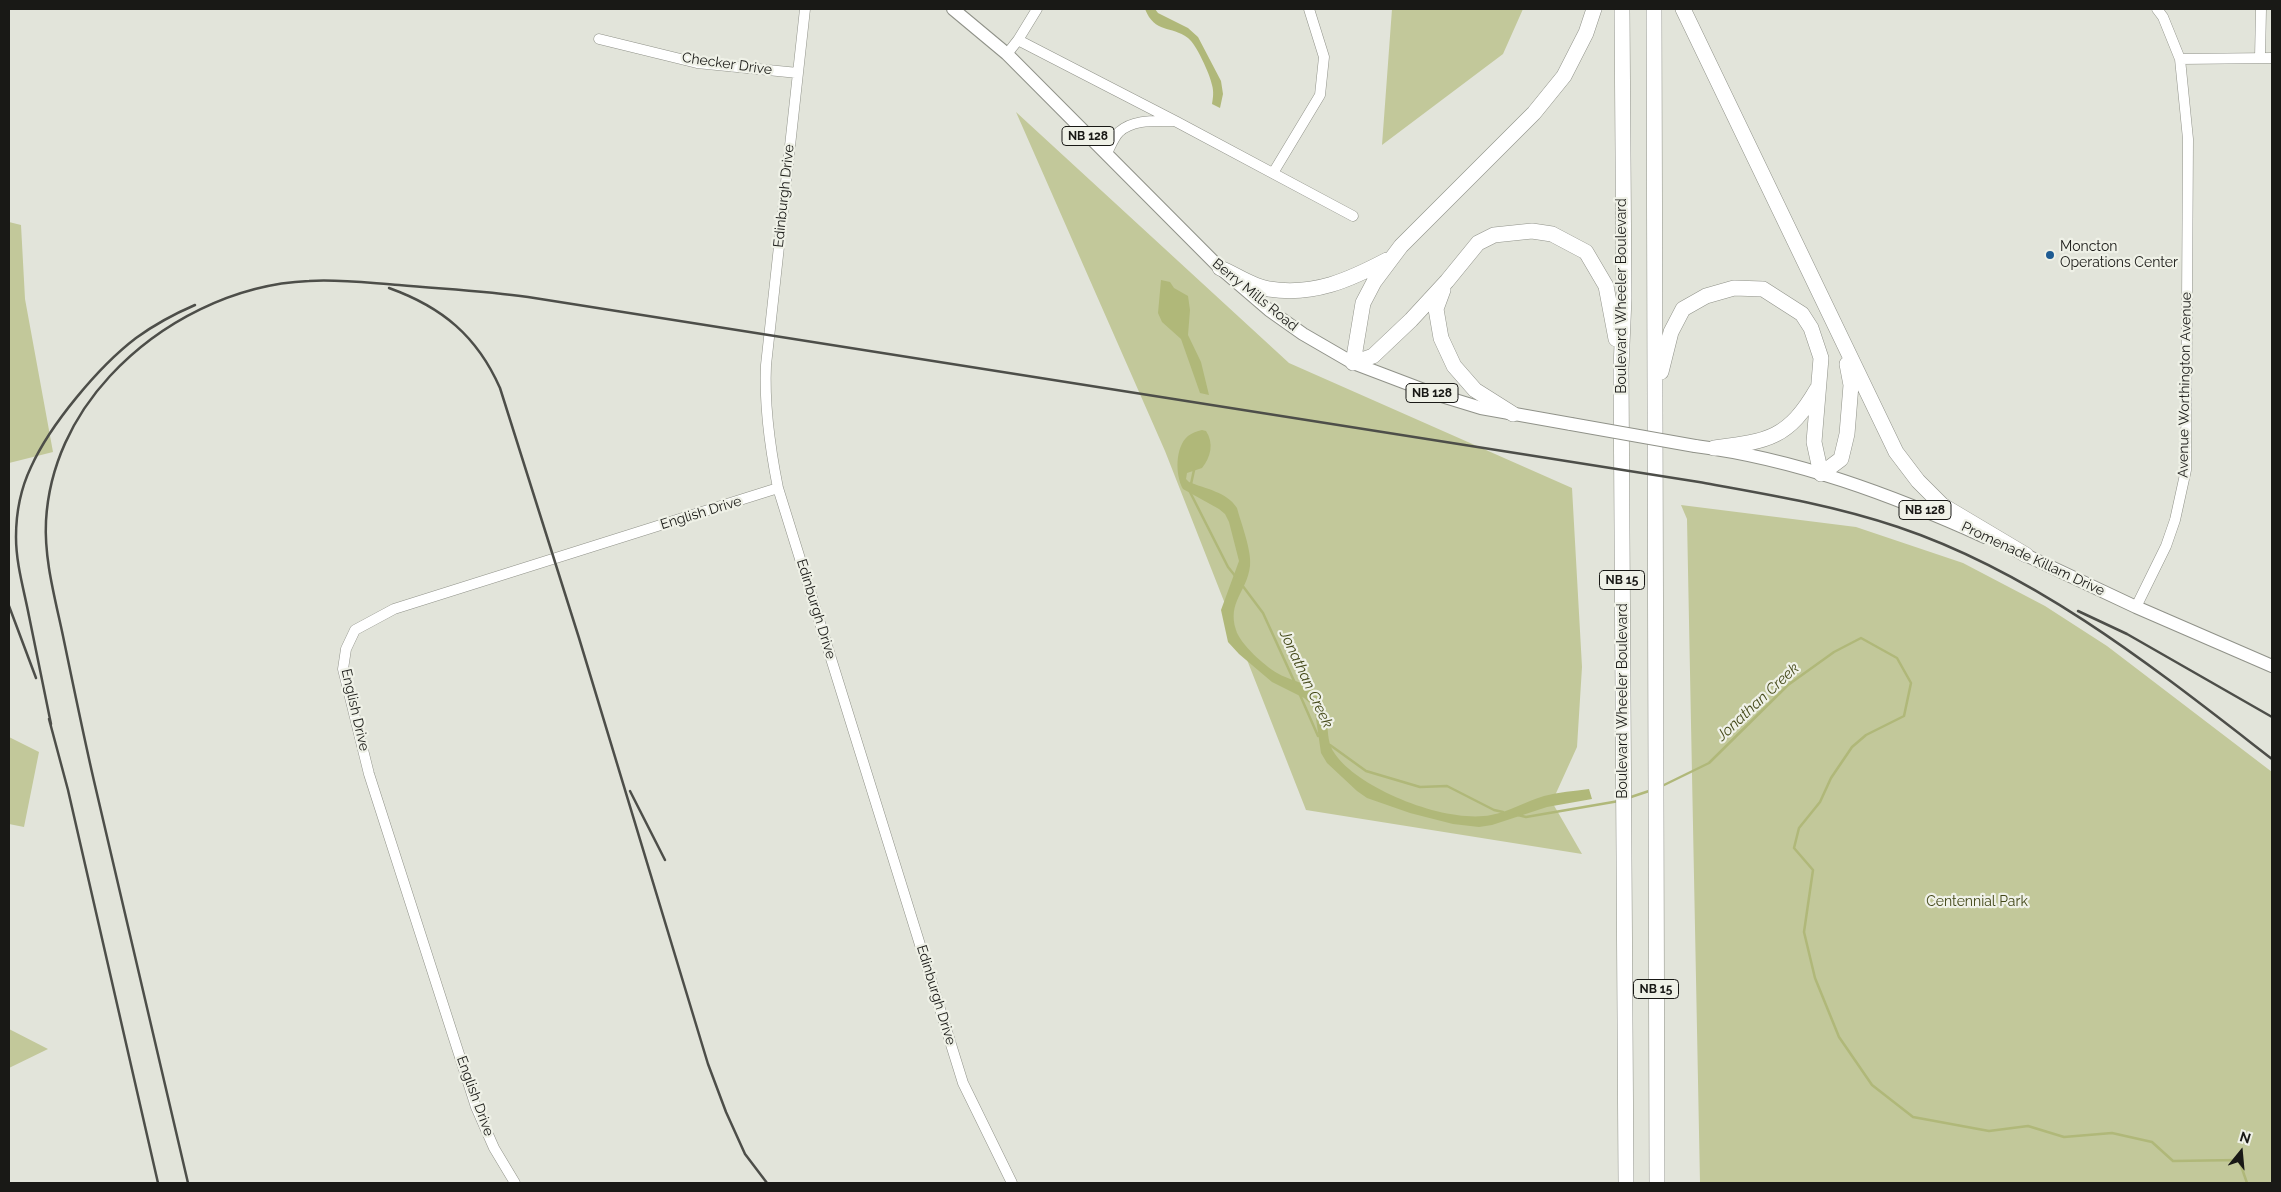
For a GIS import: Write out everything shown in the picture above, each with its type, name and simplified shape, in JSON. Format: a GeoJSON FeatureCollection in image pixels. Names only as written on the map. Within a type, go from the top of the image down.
{"type":"FeatureCollection","features":[{"type":"Feature","properties":{"kind":"highway"},"geometry":{"type":"LineString","coordinates":[[1594,9],[1586,33],[1564,76],[1534,113],[1390,258],[1363,303],[1353,363],[1373,356],[1411,320],[1447,282],[1478,243],[1494,235],[1532,231],[1552,234],[1586,252],[1606,286],[1621,368]]}},
{"type":"Feature","properties":{"kind":"highway","name":"Boulevard Wheeler Boulevard"},"geometry":{"type":"LineString","coordinates":[[1622,9],[1624,298],[1621,368],[1626,1183]]}},
{"type":"Feature","properties":{"kind":"highway","name":"NB 15"},"geometry":{"type":"LineString","coordinates":[[1654,9],[1657,1183]]}},
{"type":"Feature","properties":{"kind":"highway"},"geometry":{"type":"LineString","coordinates":[[1683,9],[1843,346],[1896,452],[1918,481],[1942,505],[2026,556]]}},
{"type":"Feature","properties":{"kind":"highway"},"geometry":{"type":"LineString","coordinates":[[1220,268],[1268,289],[1297,291],[1332,286],[1390,258]]}},
{"type":"Feature","properties":{"kind":"highway"},"geometry":{"type":"LineString","coordinates":[[1447,282],[1436,309],[1441,338],[1454,366],[1475,390],[1513,414]]}},
{"type":"Feature","properties":{"kind":"highway"},"geometry":{"type":"LineString","coordinates":[[1654,397],[1671,332],[1683,309],[1706,296],[1734,288],[1763,289],[1802,314],[1811,328],[1821,358],[1814,442],[1821,474],[1841,458],[1847,434],[1851,385],[1843,346]]}},
{"type":"Feature","properties":{"kind":"highway"},"geometry":{"type":"LineString","coordinates":[[1714,448],[1771,438],[1791,425],[1805,410],[1819,386]]}},
{"type":"Feature","properties":{"kind":"main road","name":"Berry Mills Road"},"geometry":{"type":"LineString","coordinates":[[953,9],[1007,54],[1220,268],[1269,310],[1303,334],[1353,363],[1432,393],[1481,408],[1641,436]]}},
{"type":"Feature","properties":{"kind":"main road","name":"Promenade Killam Drive"},"geometry":{"type":"LineString","coordinates":[[1641,436],[1765,458],[1892,497],[2272,666]]}},
{"type":"Feature","properties":{"kind":"street","name":"Edinburgh Drive"},"geometry":{"type":"LineString","coordinates":[[805,9],[768,335],[766,402],[778,488],[963,1084],[1012,1183]]}},
{"type":"Feature","properties":{"kind":"street"},"geometry":{"type":"LineString","coordinates":[[1007,54],[1038,9]]}},
{"type":"Feature","properties":{"kind":"street"},"geometry":{"type":"LineString","coordinates":[[1273,173],[1320,95],[1324,57],[1309,9]]}},
{"type":"Feature","properties":{"kind":"street","name":"Avenue Worthington Avenue"},"geometry":{"type":"LineString","coordinates":[[2136,607],[2166,546],[2175,520],[2186,470],[2188,139],[2180,59],[2163,17],[2157,9]]}},
{"type":"Feature","properties":{"kind":"street"},"geometry":{"type":"LineString","coordinates":[[2260,58],[2261,9]]}},
{"type":"Feature","properties":{"kind":"street","name":"Checker Drive"},"geometry":{"type":"LineString","coordinates":[[599,39],[697,63],[798,73]]}},
{"type":"Feature","properties":{"kind":"street"},"geometry":{"type":"LineString","coordinates":[[1018,40],[1353,216]]}},
{"type":"Feature","properties":{"kind":"street"},"geometry":{"type":"LineString","coordinates":[[2180,59],[2272,58]]}},
{"type":"Feature","properties":{"kind":"street"},"geometry":{"type":"LineString","coordinates":[[1107,154],[1118,133],[1133,124],[1152,120],[1177,122]]}},
{"type":"Feature","properties":{"kind":"street","name":"English Drive"},"geometry":{"type":"LineString","coordinates":[[515,1183],[494,1148],[476,1107],[369,774],[343,669],[346,649],[356,630],[394,609],[778,488]]}},
{"type":"Feature","properties":{"kind":"green space"},"geometry":{"type":"Polygon","coordinates":[[[1392,9],[1523,9],[1503,54],[1382,145],[1392,9]]]}},
{"type":"Feature","properties":{"kind":"green space"},"geometry":{"type":"Polygon","coordinates":[[[1016,112],[1289,363],[1572,488],[1582,667],[1577,747],[1552,802],[1582,854],[1306,810],[1165,451],[1016,112]]]}},
{"type":"Feature","properties":{"kind":"green space"},"geometry":{"type":"Polygon","coordinates":[[[9,222],[21,225],[25,299],[53,452],[9,463],[9,222]]]}},
{"type":"Feature","properties":{"kind":"green space","name":"Centennial Park"},"geometry":{"type":"Polygon","coordinates":[[[1681,505],[1856,527],[1963,563],[2045,606],[2107,646],[2272,772],[2272,1183],[1700,1183],[1687,519],[1681,505]]]}},
{"type":"Feature","properties":{"kind":"green space"},"geometry":{"type":"Polygon","coordinates":[[[9,737],[39,752],[24,827],[9,824],[9,737]]]}},
{"type":"Feature","properties":{"kind":"green space"},"geometry":{"type":"Polygon","coordinates":[[[9,1029],[48,1049],[9,1068],[9,1029]]]}},
{"type":"Feature","properties":{"kind":"shaded area"},"geometry":{"type":"Polygon","coordinates":[[[1145,9],[1155,9],[1158,13],[1188,28],[1198,37],[1221,81],[1223,94],[1220,108],[1212,104],[1213,88],[1211,80],[1195,46],[1182,34],[1159,26],[1149,17],[1145,9]]]}},
{"type":"Feature","properties":{"kind":"shaded area"},"geometry":{"type":"Polygon","coordinates":[[[1161,280],[1170,282],[1174,288],[1188,296],[1190,310],[1188,335],[1201,362],[1209,395],[1200,393],[1181,339],[1162,322],[1158,313],[1161,280]]]}},
{"type":"Feature","properties":{"kind":"shaded area"},"geometry":{"type":"Polygon","coordinates":[[[1202,430],[1206,431],[1210,440],[1211,445],[1208,459],[1202,468],[1187,473],[1186,479],[1228,498],[1233,503],[1237,508],[1249,553],[1250,566],[1248,575],[1234,612],[1238,636],[1272,670],[1311,688],[1321,698],[1325,706],[1331,747],[1347,767],[1364,780],[1406,801],[1452,814],[1491,815],[1544,796],[1589,789],[1592,799],[1547,807],[1492,825],[1479,827],[1453,824],[1410,813],[1367,798],[1327,763],[1321,753],[1315,712],[1311,704],[1304,698],[1272,682],[1228,642],[1221,610],[1239,561],[1229,522],[1225,514],[1219,509],[1183,489],[1178,469],[1179,454],[1184,441],[1191,434],[1202,430]]]}},
{"type":"Feature","properties":{"kind":"waterway","name":"Jonathan Creek"},"geometry":{"type":"LineString","coordinates":[[1191,484],[1194,470]]}},
{"type":"Feature","properties":{"kind":"waterway","name":"Jonathan Creek"},"geometry":{"type":"LineString","coordinates":[[1190,492],[1228,567],[1236,577]]}},
{"type":"Feature","properties":{"kind":"waterway","name":"Jonathan Creek"},"geometry":{"type":"LineString","coordinates":[[1242,585],[1263,613],[1295,683]]}},
{"type":"Feature","properties":{"kind":"waterway","name":"Jonathan Creek"},"geometry":{"type":"LineString","coordinates":[[1662,786],[1709,763],[1788,685],[1834,652],[1861,638],[1897,658],[1911,683],[1904,716],[1866,735],[1852,747],[1831,778],[1820,802],[1799,828],[1794,848],[1813,870],[1804,932],[1815,978],[1839,1037],[1872,1085],[1913,1117],[1989,1131],[2028,1126],[2064,1137],[2112,1133],[2152,1142],[2173,1161],[2239,1160],[2247,1183]]}},
{"type":"Feature","properties":{"kind":"waterway","name":"Jonathan Creek"},"geometry":{"type":"LineString","coordinates":[[1300,695],[1318,736]]}},
{"type":"Feature","properties":{"kind":"waterway","name":"Jonathan Creek"},"geometry":{"type":"LineString","coordinates":[[1330,745],[1366,771],[1420,787],[1447,786],[1494,810],[1503,812]]}},
{"type":"Feature","properties":{"kind":"waterway","name":"Jonathan Creek"},"geometry":{"type":"LineString","coordinates":[[1628,798],[1652,790]]}},
{"type":"Feature","properties":{"kind":"waterway","name":"Jonathan Creek"},"geometry":{"type":"LineString","coordinates":[[1518,815],[1526,817],[1619,801]]}},
{"type":"Feature","properties":{"kind":"railway"},"geometry":{"type":"LineString","coordinates":[[188,1183],[94,781],[48,564],[46,535],[48,501],[58,461],[74,425],[97,391],[130,357],[175,323],[200,309],[226,298],[281,284],[309,281],[343,281],[528,297],[1699,482],[1824,506],[1874,519],[1950,547],[2048,598],[2140,659],[2272,759]]}},
{"type":"Feature","properties":{"kind":"railway"},"geometry":{"type":"LineString","coordinates":[[389,288],[425,304],[456,326],[480,353],[500,388],[579,638],[708,1064],[726,1112],[745,1154],[767,1183]]}},
{"type":"Feature","properties":{"kind":"railway"},"geometry":{"type":"LineString","coordinates":[[51,724],[17,557],[17,519],[24,484],[39,451],[50,433],[76,398],[106,364],[143,333],[195,305]]}},
{"type":"Feature","properties":{"kind":"railway"},"geometry":{"type":"LineString","coordinates":[[9,606],[36,678]]}},
{"type":"Feature","properties":{"kind":"railway"},"geometry":{"type":"LineString","coordinates":[[2078,611],[2127,634],[2272,717]]}},
{"type":"Feature","properties":{"kind":"railway"},"geometry":{"type":"LineString","coordinates":[[49,719],[68,790],[158,1183]]}},
{"type":"Feature","properties":{"kind":"railway"},"geometry":{"type":"LineString","coordinates":[[630,791],[665,860]]}},
{"type":"Feature","properties":{"kind":"place","name":"Moncton Operations Center"},"geometry":{"type":"Point","coordinates":[2050,255]}}]}
